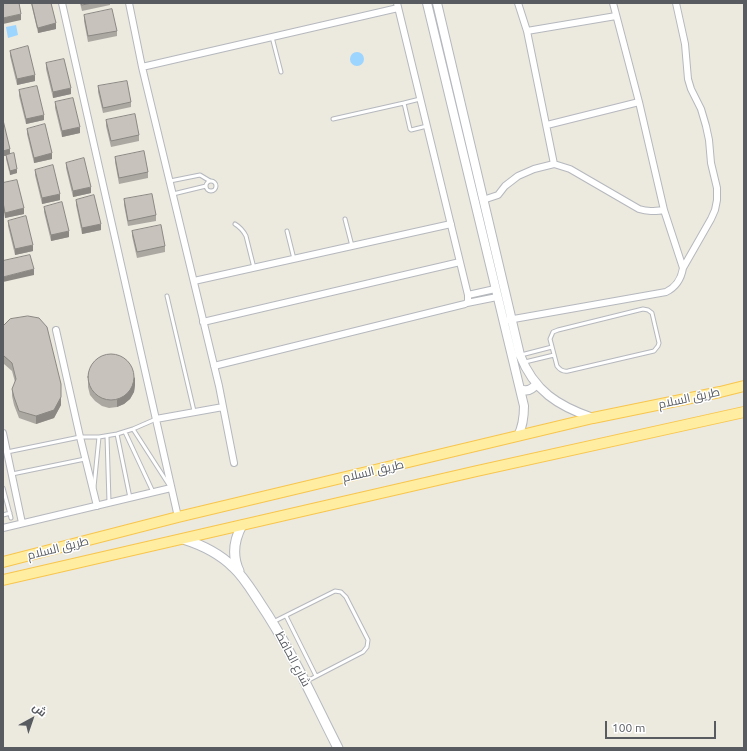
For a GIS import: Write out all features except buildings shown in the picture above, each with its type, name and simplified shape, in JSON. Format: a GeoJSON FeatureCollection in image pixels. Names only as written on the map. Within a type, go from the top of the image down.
{"type":"FeatureCollection","features":[{"type":"Feature","properties":{"kind":"main road","name":"طريق السلام"},"geometry":{"type":"LineString","coordinates":[[3,562],[178,517],[593,418],[744,386]]}},
{"type":"Feature","properties":{"kind":"main road","name":"طريق السلام"},"geometry":{"type":"LineString","coordinates":[[3,580],[477,471],[744,412]]}},
{"type":"Feature","properties":{"kind":"main road","name":"شارع الحافظ"},"geometry":{"type":"LineString","coordinates":[[242,525],[236,539],[235,554],[241,574],[273,622],[291,654],[338,748]]}},
{"type":"Feature","properties":{"kind":"main road","name":"شارع الحافظ"},"geometry":{"type":"LineString","coordinates":[[183,539],[212,551],[227,561],[241,574]]}},
{"type":"Feature","properties":{"kind":"street"},"geometry":{"type":"LineString","coordinates":[[62,3],[178,517]]}},
{"type":"Feature","properties":{"kind":"street"},"geometry":{"type":"LineString","coordinates":[[129,3],[142,67],[214,366],[234,463]]}},
{"type":"Feature","properties":{"kind":"street"},"geometry":{"type":"LineString","coordinates":[[427,3],[496,293],[522,359],[530,376],[536,384],[556,402],[593,418]]}},
{"type":"Feature","properties":{"kind":"street"},"geometry":{"type":"LineString","coordinates":[[437,3],[483,200],[524,406],[523,422],[518,436]]}},
{"type":"Feature","properties":{"kind":"street"},"geometry":{"type":"LineString","coordinates":[[518,3],[527,31],[554,164]]}},
{"type":"Feature","properties":{"kind":"street"},"geometry":{"type":"LineString","coordinates":[[613,3],[639,102],[664,210],[683,268]]}},
{"type":"Feature","properties":{"kind":"street"},"geometry":{"type":"LineString","coordinates":[[507,320],[666,292],[676,285],[682,274],[683,268],[715,210],[717,188],[711,163],[706,126],[688,79],[685,44],[676,3]]}},
{"type":"Feature","properties":{"kind":"street"},"geometry":{"type":"LineString","coordinates":[[142,67],[397,6],[468,295],[468,300],[466,303]]}},
{"type":"Feature","properties":{"kind":"street"},"geometry":{"type":"LineString","coordinates":[[527,31],[616,16]]}},
{"type":"Feature","properties":{"kind":"street"},"geometry":{"type":"LineString","coordinates":[[547,125],[639,102]]}},
{"type":"Feature","properties":{"kind":"street"},"geometry":{"type":"LineString","coordinates":[[483,200],[498,196],[505,186],[518,176],[534,169],[554,164],[570,169],[640,209],[649,212],[664,210]]}},
{"type":"Feature","properties":{"kind":"street"},"geometry":{"type":"LineString","coordinates":[[194,281],[450,224]]}},
{"type":"Feature","properties":{"kind":"street"},"geometry":{"type":"LineString","coordinates":[[203,322],[460,262]]}},
{"type":"Feature","properties":{"kind":"street"},"geometry":{"type":"LineString","coordinates":[[468,295],[496,293]]}},
{"type":"Feature","properties":{"kind":"street"},"geometry":{"type":"LineString","coordinates":[[214,366],[466,303],[496,293]]}},
{"type":"Feature","properties":{"kind":"street"},"geometry":{"type":"LineString","coordinates":[[56,330],[96,506]]}},
{"type":"Feature","properties":{"kind":"street"},"geometry":{"type":"LineString","coordinates":[[520,389],[526,391],[532,389],[536,384]]}},
{"type":"Feature","properties":{"kind":"street"},"geometry":{"type":"LineString","coordinates":[[156,419],[223,406]]}},
{"type":"Feature","properties":{"kind":"street"},"geometry":{"type":"LineString","coordinates":[[3,433],[22,523]]}},
{"type":"Feature","properties":{"kind":"street"},"geometry":{"type":"LineString","coordinates":[[3,528],[171,488]]}},
{"type":"Feature","properties":{"kind":"lane"},"geometry":{"type":"LineString","coordinates":[[272,37],[281,72]]}},
{"type":"Feature","properties":{"kind":"lane"},"geometry":{"type":"LineString","coordinates":[[333,119],[420,99]]}},
{"type":"Feature","properties":{"kind":"lane"},"geometry":{"type":"LineString","coordinates":[[404,103],[410,130],[427,126]]}},
{"type":"Feature","properties":{"kind":"lane"},"geometry":{"type":"LineString","coordinates":[[170,181],[200,175],[216,183],[215,190],[211,192],[206,188],[206,186]]}},
{"type":"Feature","properties":{"kind":"lane"},"geometry":{"type":"LineString","coordinates":[[173,194],[206,186],[210,181]]}},
{"type":"Feature","properties":{"kind":"lane"},"geometry":{"type":"LineString","coordinates":[[346,219],[352,246]]}},
{"type":"Feature","properties":{"kind":"lane"},"geometry":{"type":"LineString","coordinates":[[235,224],[240,227],[246,236],[254,268]]}},
{"type":"Feature","properties":{"kind":"lane"},"geometry":{"type":"LineString","coordinates":[[287,230],[294,259]]}},
{"type":"Feature","properties":{"kind":"lane"},"geometry":{"type":"LineString","coordinates":[[167,296],[194,412]]}},
{"type":"Feature","properties":{"kind":"lane"},"geometry":{"type":"LineString","coordinates":[[644,309],[652,313],[659,343],[654,351],[566,371],[559,368],[554,355],[550,336],[555,331],[644,309]]}},
{"type":"Feature","properties":{"kind":"lane"},"geometry":{"type":"LineString","coordinates":[[522,359],[552,347]]}},
{"type":"Feature","properties":{"kind":"lane"},"geometry":{"type":"LineString","coordinates":[[522,359],[554,355]]}},
{"type":"Feature","properties":{"kind":"lane"},"geometry":{"type":"LineString","coordinates":[[7,452],[80,437],[99,437],[117,434],[156,419]]}},
{"type":"Feature","properties":{"kind":"lane"},"geometry":{"type":"LineString","coordinates":[[133,429],[171,488]]}},
{"type":"Feature","properties":{"kind":"lane"},"geometry":{"type":"LineString","coordinates":[[125,432],[153,493]]}},
{"type":"Feature","properties":{"kind":"lane"},"geometry":{"type":"LineString","coordinates":[[117,434],[130,498]]}},
{"type":"Feature","properties":{"kind":"lane"},"geometry":{"type":"LineString","coordinates":[[107,436],[109,503]]}},
{"type":"Feature","properties":{"kind":"lane"},"geometry":{"type":"LineString","coordinates":[[94,494],[99,437]]}},
{"type":"Feature","properties":{"kind":"lane"},"geometry":{"type":"LineString","coordinates":[[12,474],[85,459]]}},
{"type":"Feature","properties":{"kind":"lane"},"geometry":{"type":"LineString","coordinates":[[3,488],[4,498],[11,518]]}},
{"type":"Feature","properties":{"kind":"lane"},"geometry":{"type":"LineString","coordinates":[[3,515],[10,513]]}},
{"type":"Feature","properties":{"kind":"lane"},"geometry":{"type":"LineString","coordinates":[[273,622],[332,592],[338,591],[346,597],[367,637],[368,644],[366,650],[305,682]]}},
{"type":"Feature","properties":{"kind":"lane"},"geometry":{"type":"LineString","coordinates":[[286,616],[316,676]]}},
{"type":"Feature","properties":{"kind":"water"},"geometry":{"type":"Polygon","coordinates":[[[16,25],[18,35],[8,38],[6,27],[16,25]]]}},
{"type":"Feature","properties":{"kind":"water"},"geometry":{"type":"Polygon","coordinates":[[[354,52],[360,52],[364,56],[364,62],[360,66],[354,66],[350,62],[350,56],[354,52]]]}}]}
